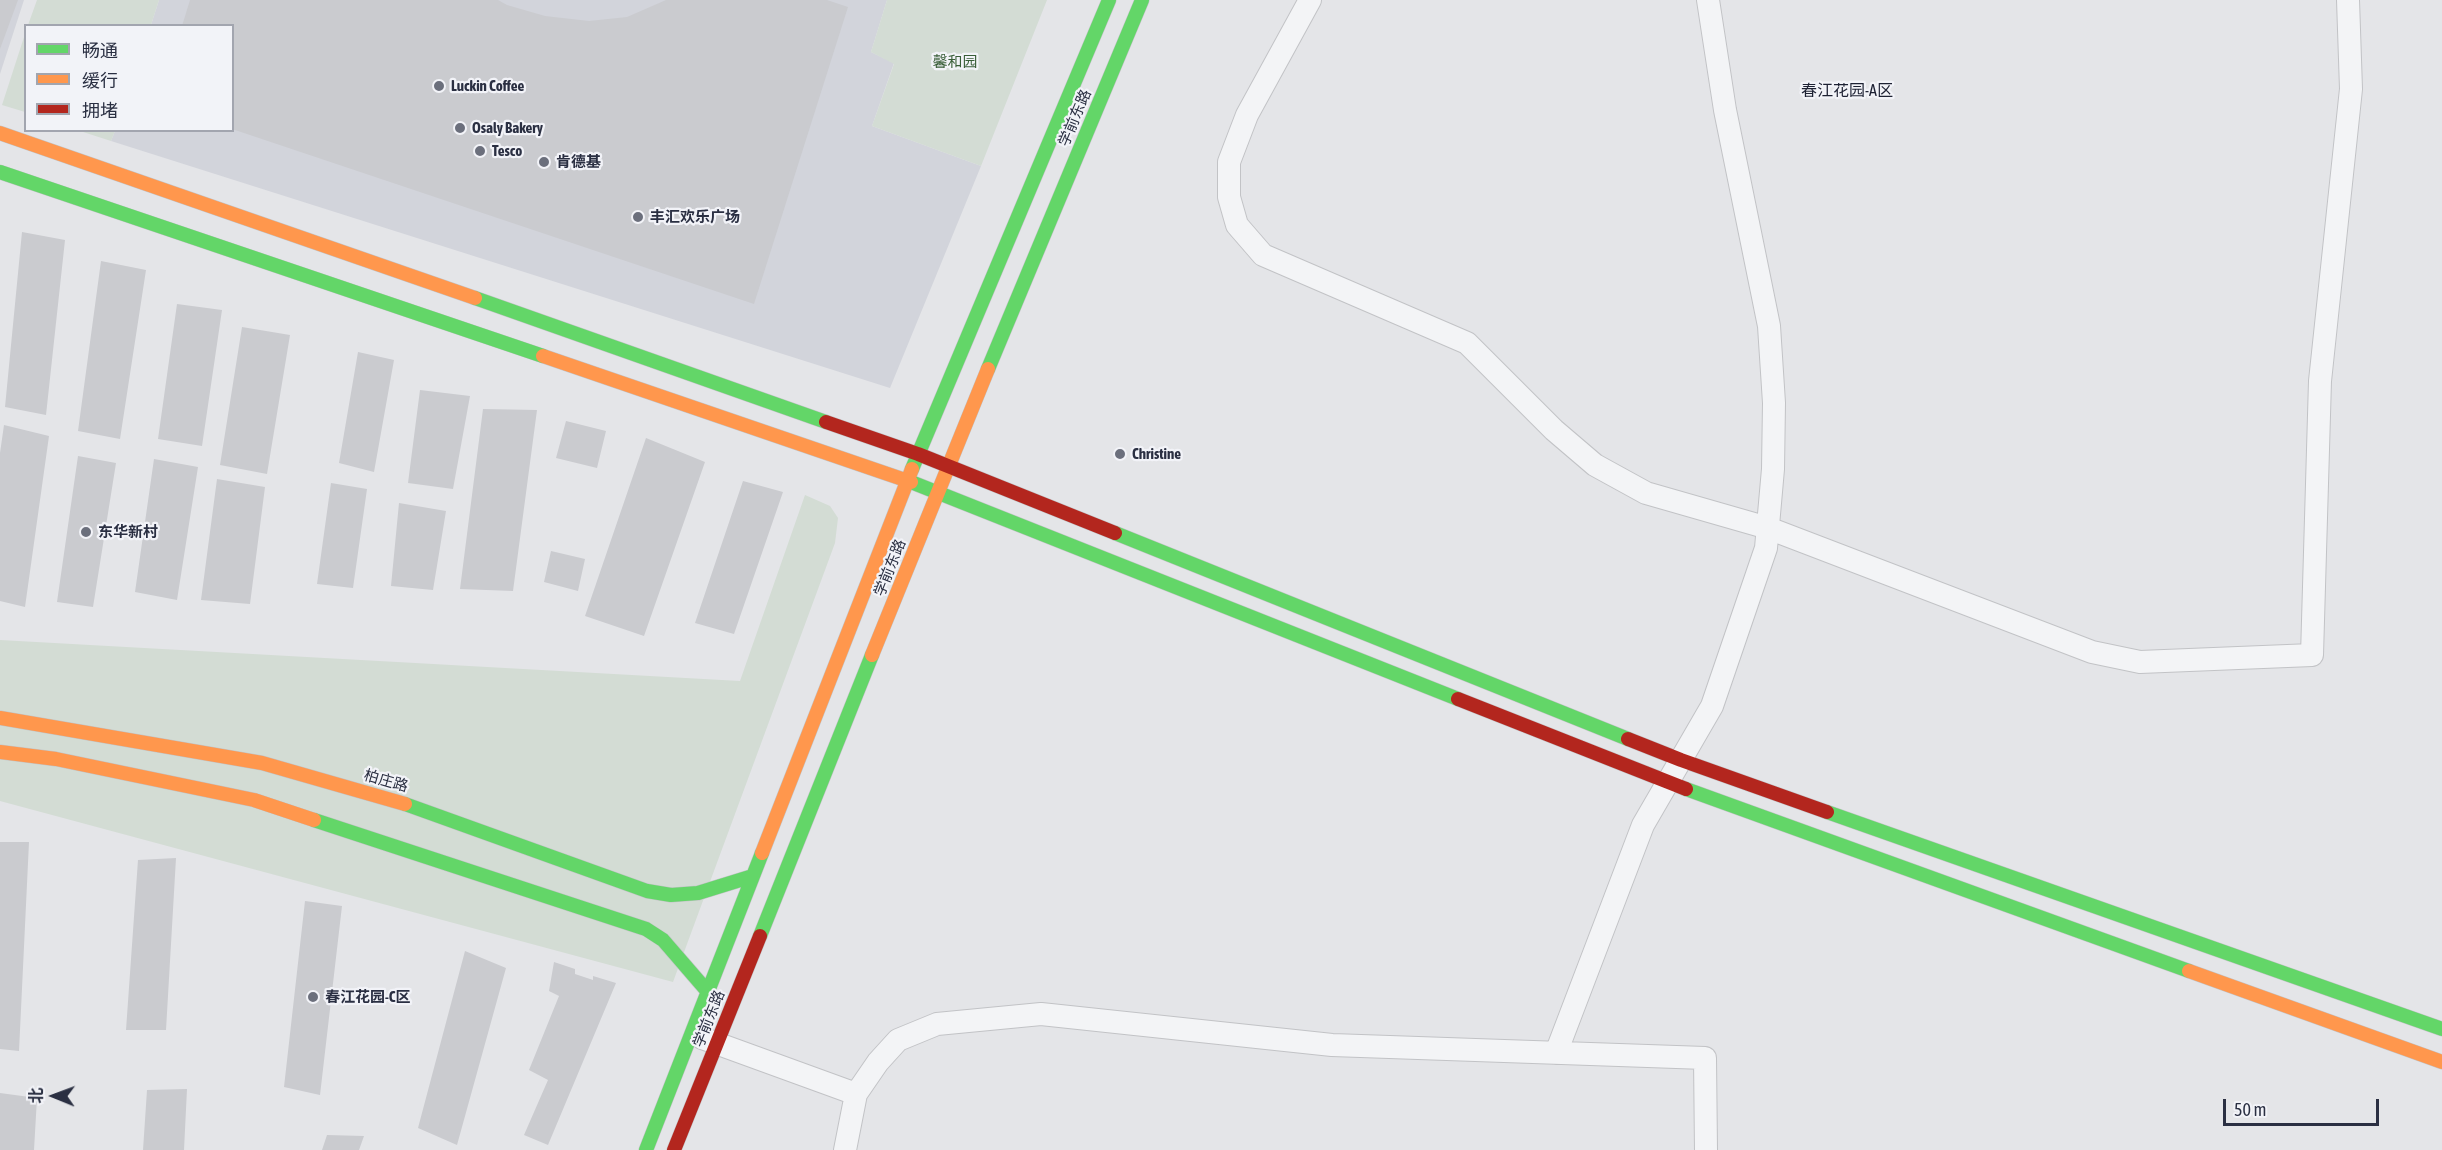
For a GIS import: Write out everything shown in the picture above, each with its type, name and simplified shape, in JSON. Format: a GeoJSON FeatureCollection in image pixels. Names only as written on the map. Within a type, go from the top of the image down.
{"type":"FeatureCollection","features":[{"type":"Feature","properties":{"kind":"street","name":"学前东路"},"geometry":{"type":"LineString","coordinates":[[646,1150],[907,480],[1109,0]]}},
{"type":"Feature","properties":{"kind":"street","name":"学前东路"},"geometry":{"type":"LineString","coordinates":[[674,1150],[948,465],[1142,0]]}},
{"type":"Feature","properties":{"kind":"street"},"geometry":{"type":"LineString","coordinates":[[1310,0],[1247,114],[1229,162],[1229,197],[1237,225],[1263,255],[1467,343],[1505,383],[1595,465],[1646,493],[1768,528],[2092,652],[2140,662],[2312,655],[2320,381],[2351,89],[2348,0]]}},
{"type":"Feature","properties":{"kind":"street"},"geometry":{"type":"LineString","coordinates":[[1556,1053],[1643,825],[1712,705],[1766,548],[1773,469],[1774,404],[1769,326],[1725,110],[1708,0]]}},
{"type":"Feature","properties":{"kind":"street"},"geometry":{"type":"LineString","coordinates":[[0,133],[229,211],[948,465],[1681,760],[2442,1029]]}},
{"type":"Feature","properties":{"kind":"street"},"geometry":{"type":"LineString","coordinates":[[0,172],[907,480],[1668,782],[2442,1062]]}},
{"type":"Feature","properties":{"kind":"street","name":"柏庄路"},"geometry":{"type":"LineString","coordinates":[[0,718],[262,763],[427,810],[647,891],[671,895],[698,893],[753,876]]}},
{"type":"Feature","properties":{"kind":"street"},"geometry":{"type":"LineString","coordinates":[[0,752],[56,759],[254,800],[646,929],[663,940],[708,992]]}},
{"type":"Feature","properties":{"kind":"street"},"geometry":{"type":"LineString","coordinates":[[845,1150],[856,1094],[878,1062],[898,1040],[937,1024],[1041,1014],[1332,1045],[1705,1058],[1706,1150]]}},
{"type":"Feature","properties":{"kind":"street"},"geometry":{"type":"LineString","coordinates":[[693,1034],[856,1094]]}},
{"type":"Feature","properties":{"kind":"shaded area"},"geometry":{"type":"Polygon","coordinates":[[[0,0],[24,0],[0,74],[0,0]]]}},
{"type":"Feature","properties":{"kind":"shaded area","name":"丰汇欢乐广场"},"geometry":{"type":"Polygon","coordinates":[[[159,0],[887,0],[871,52],[894,63],[872,126],[981,166],[890,388],[111,141],[115,132],[234,132],[234,24],[151,24],[159,0]]]}},
{"type":"Feature","properties":{"kind":"green space"},"geometry":{"type":"Polygon","coordinates":[[[37,0],[159,0],[151,24],[28,24],[37,0]]]}},
{"type":"Feature","properties":{"kind":"green space","name":"馨和园"},"geometry":{"type":"Polygon","coordinates":[[[887,0],[1047,0],[981,166],[872,126],[894,64],[871,52],[887,0]]]}},
{"type":"Feature","properties":{"kind":"green space"},"geometry":{"type":"Polygon","coordinates":[[[24,37],[24,112],[2,105],[24,37]]]}},
{"type":"Feature","properties":{"kind":"green space"},"geometry":{"type":"Polygon","coordinates":[[[83,132],[115,132],[111,141],[83,132]]]}},
{"type":"Feature","properties":{"kind":"green space"},"geometry":{"type":"Polygon","coordinates":[[[805,495],[830,506],[838,518],[835,543],[673,982],[0,801],[0,640],[740,681],[805,495]]]}},
{"type":"Feature","properties":{"kind":"building"},"geometry":{"type":"Polygon","coordinates":[[[0,0],[18,0],[0,49],[0,0]]]}},
{"type":"Feature","properties":{"kind":"building","name":"丰汇欢乐广场"},"geometry":{"type":"Polygon","coordinates":[[[190,0],[498,0],[507,5],[545,16],[589,21],[627,17],[666,0],[827,0],[848,7],[754,304],[234,130],[234,24],[183,24],[190,0]]]}},
{"type":"Feature","properties":{"kind":"building"},"geometry":{"type":"Polygon","coordinates":[[[22,232],[65,240],[46,415],[5,407],[22,232]]]}},
{"type":"Feature","properties":{"kind":"building"},"geometry":{"type":"Polygon","coordinates":[[[101,261],[146,270],[120,439],[78,431],[101,261]]]}},
{"type":"Feature","properties":{"kind":"building"},"geometry":{"type":"Polygon","coordinates":[[[177,304],[222,310],[202,446],[158,439],[177,304]]]}},
{"type":"Feature","properties":{"kind":"building"},"geometry":{"type":"Polygon","coordinates":[[[242,327],[290,335],[267,474],[220,465],[242,327]]]}},
{"type":"Feature","properties":{"kind":"building"},"geometry":{"type":"Polygon","coordinates":[[[358,352],[394,360],[374,472],[339,463],[358,352]]]}},
{"type":"Feature","properties":{"kind":"building"},"geometry":{"type":"Polygon","coordinates":[[[420,390],[470,396],[453,489],[408,483],[420,390]]]}},
{"type":"Feature","properties":{"kind":"building"},"geometry":{"type":"Polygon","coordinates":[[[483,409],[537,410],[513,591],[460,589],[483,409]]]}},
{"type":"Feature","properties":{"kind":"building"},"geometry":{"type":"Polygon","coordinates":[[[566,421],[606,431],[597,468],[556,458],[566,421]]]}},
{"type":"Feature","properties":{"kind":"building"},"geometry":{"type":"Polygon","coordinates":[[[4,425],[49,436],[25,607],[0,601],[0,453],[4,425]]]}},
{"type":"Feature","properties":{"kind":"building"},"geometry":{"type":"Polygon","coordinates":[[[646,438],[705,462],[644,636],[585,616],[646,438]]]}},
{"type":"Feature","properties":{"kind":"building","name":"东华新村"},"geometry":{"type":"Polygon","coordinates":[[[78,456],[116,463],[93,607],[57,602],[78,456]]]}},
{"type":"Feature","properties":{"kind":"building"},"geometry":{"type":"Polygon","coordinates":[[[154,459],[198,467],[177,600],[135,592],[154,459]]]}},
{"type":"Feature","properties":{"kind":"building"},"geometry":{"type":"Polygon","coordinates":[[[217,479],[265,487],[250,604],[201,600],[217,479]]]}},
{"type":"Feature","properties":{"kind":"building"},"geometry":{"type":"Polygon","coordinates":[[[743,481],[783,492],[734,634],[695,623],[743,481]]]}},
{"type":"Feature","properties":{"kind":"building"},"geometry":{"type":"Polygon","coordinates":[[[331,483],[367,489],[353,588],[317,584],[331,483]]]}},
{"type":"Feature","properties":{"kind":"building"},"geometry":{"type":"Polygon","coordinates":[[[399,503],[446,511],[433,590],[391,586],[399,503]]]}},
{"type":"Feature","properties":{"kind":"building"},"geometry":{"type":"Polygon","coordinates":[[[551,551],[585,559],[578,591],[544,582],[551,551]]]}},
{"type":"Feature","properties":{"kind":"building"},"geometry":{"type":"Polygon","coordinates":[[[0,842],[29,842],[19,1051],[0,1049],[0,842]]]}},
{"type":"Feature","properties":{"kind":"building"},"geometry":{"type":"Polygon","coordinates":[[[176,858],[166,1030],[126,1030],[138,860],[176,858]]]}},
{"type":"Feature","properties":{"kind":"building","name":"春江花园-C区"},"geometry":{"type":"Polygon","coordinates":[[[305,901],[342,906],[320,1095],[284,1087],[305,901]]]}},
{"type":"Feature","properties":{"kind":"building"},"geometry":{"type":"Polygon","coordinates":[[[465,951],[506,968],[457,1145],[418,1128],[465,951]]]}},
{"type":"Feature","properties":{"kind":"building"},"geometry":{"type":"Polygon","coordinates":[[[554,962],[575,969],[575,974],[593,980],[593,976],[616,983],[548,1145],[524,1135],[548,1080],[529,1070],[559,996],[549,991],[554,962]]]}},
{"type":"Feature","properties":{"kind":"building"},"geometry":{"type":"Polygon","coordinates":[[[187,1089],[184,1150],[143,1150],[147,1090],[187,1089]]]}},
{"type":"Feature","properties":{"kind":"building"},"geometry":{"type":"Polygon","coordinates":[[[0,1093],[37,1098],[34,1150],[0,1150],[0,1093]]]}},
{"type":"Feature","properties":{"kind":"building"},"geometry":{"type":"Polygon","coordinates":[[[327,1135],[364,1136],[359,1150],[322,1150],[327,1135]]]}},
{"type":"Feature","properties":{"kind":"traffic: fast"},"geometry":{"type":"LineString","coordinates":[[912,469],[1109,0]]}},
{"type":"Feature","properties":{"kind":"traffic: fast"},"geometry":{"type":"LineString","coordinates":[[988,369],[1142,0]]}},
{"type":"Feature","properties":{"kind":"traffic: fast"},"geometry":{"type":"LineString","coordinates":[[0,172],[543,356]]}},
{"type":"Feature","properties":{"kind":"traffic: fast"},"geometry":{"type":"LineString","coordinates":[[475,298],[826,422]]}},
{"type":"Feature","properties":{"kind":"traffic: fast"},"geometry":{"type":"LineString","coordinates":[[911,482],[1458,699]]}},
{"type":"Feature","properties":{"kind":"traffic: fast"},"geometry":{"type":"LineString","coordinates":[[1115,533],[1628,739]]}},
{"type":"Feature","properties":{"kind":"traffic: fast"},"geometry":{"type":"LineString","coordinates":[[760,936],[872,655]]}},
{"type":"Feature","properties":{"kind":"traffic: fast"},"geometry":{"type":"LineString","coordinates":[[1686,789],[2189,971]]}},
{"type":"Feature","properties":{"kind":"traffic: fast"},"geometry":{"type":"LineString","coordinates":[[405,804],[647,891],[671,895],[698,893],[753,876]]}},
{"type":"Feature","properties":{"kind":"traffic: fast"},"geometry":{"type":"LineString","coordinates":[[1827,812],[2442,1029]]}},
{"type":"Feature","properties":{"kind":"traffic: fast"},"geometry":{"type":"LineString","coordinates":[[314,820],[646,929],[663,940],[708,992]]}},
{"type":"Feature","properties":{"kind":"traffic: fast"},"geometry":{"type":"LineString","coordinates":[[646,1150],[762,853]]}},
{"type":"Feature","properties":{"kind":"traffic: slow"},"geometry":{"type":"LineString","coordinates":[[0,133],[475,298]]}},
{"type":"Feature","properties":{"kind":"traffic: slow"},"geometry":{"type":"LineString","coordinates":[[543,356],[911,482]]}},
{"type":"Feature","properties":{"kind":"traffic: slow"},"geometry":{"type":"LineString","coordinates":[[872,655],[988,369]]}},
{"type":"Feature","properties":{"kind":"traffic: slow"},"geometry":{"type":"LineString","coordinates":[[762,853],[912,469]]}},
{"type":"Feature","properties":{"kind":"traffic: slow"},"geometry":{"type":"LineString","coordinates":[[0,718],[262,763],[405,804]]}},
{"type":"Feature","properties":{"kind":"traffic: slow"},"geometry":{"type":"LineString","coordinates":[[0,752],[56,759],[254,800],[314,820]]}},
{"type":"Feature","properties":{"kind":"traffic: slow"},"geometry":{"type":"LineString","coordinates":[[2189,971],[2442,1062]]}},
{"type":"Feature","properties":{"kind":"traffic: jam"},"geometry":{"type":"LineString","coordinates":[[826,422],[918,454],[1115,533]]}},
{"type":"Feature","properties":{"kind":"traffic: jam"},"geometry":{"type":"LineString","coordinates":[[1458,699],[1686,789]]}},
{"type":"Feature","properties":{"kind":"traffic: jam"},"geometry":{"type":"LineString","coordinates":[[1628,739],[1827,812]]}},
{"type":"Feature","properties":{"kind":"traffic: jam"},"geometry":{"type":"LineString","coordinates":[[674,1150],[760,936]]}},
{"type":"Feature","properties":{"kind":"place","name":"Luckin Coffee"},"geometry":{"type":"Point","coordinates":[439,86]}},
{"type":"Feature","properties":{"kind":"place","name":"Osaly Bakery"},"geometry":{"type":"Point","coordinates":[460,128]}},
{"type":"Feature","properties":{"kind":"place","name":"Tesco"},"geometry":{"type":"Point","coordinates":[480,151]}},
{"type":"Feature","properties":{"kind":"place","name":"肯德基"},"geometry":{"type":"Point","coordinates":[544,162]}},
{"type":"Feature","properties":{"kind":"place","name":"丰汇欢乐广场"},"geometry":{"type":"Point","coordinates":[638,217]}},
{"type":"Feature","properties":{"kind":"place","name":"Christine"},"geometry":{"type":"Point","coordinates":[1120,454]}},
{"type":"Feature","properties":{"kind":"place","name":"东华新村"},"geometry":{"type":"Point","coordinates":[86,532]}},
{"type":"Feature","properties":{"kind":"place","name":"春江花园-C区"},"geometry":{"type":"Point","coordinates":[313,997]}},
{"type":"Feature","properties":{"kind":"district","name":"春江花园-A区"},"geometry":{"type":"Point","coordinates":[1847,91]}}]}
